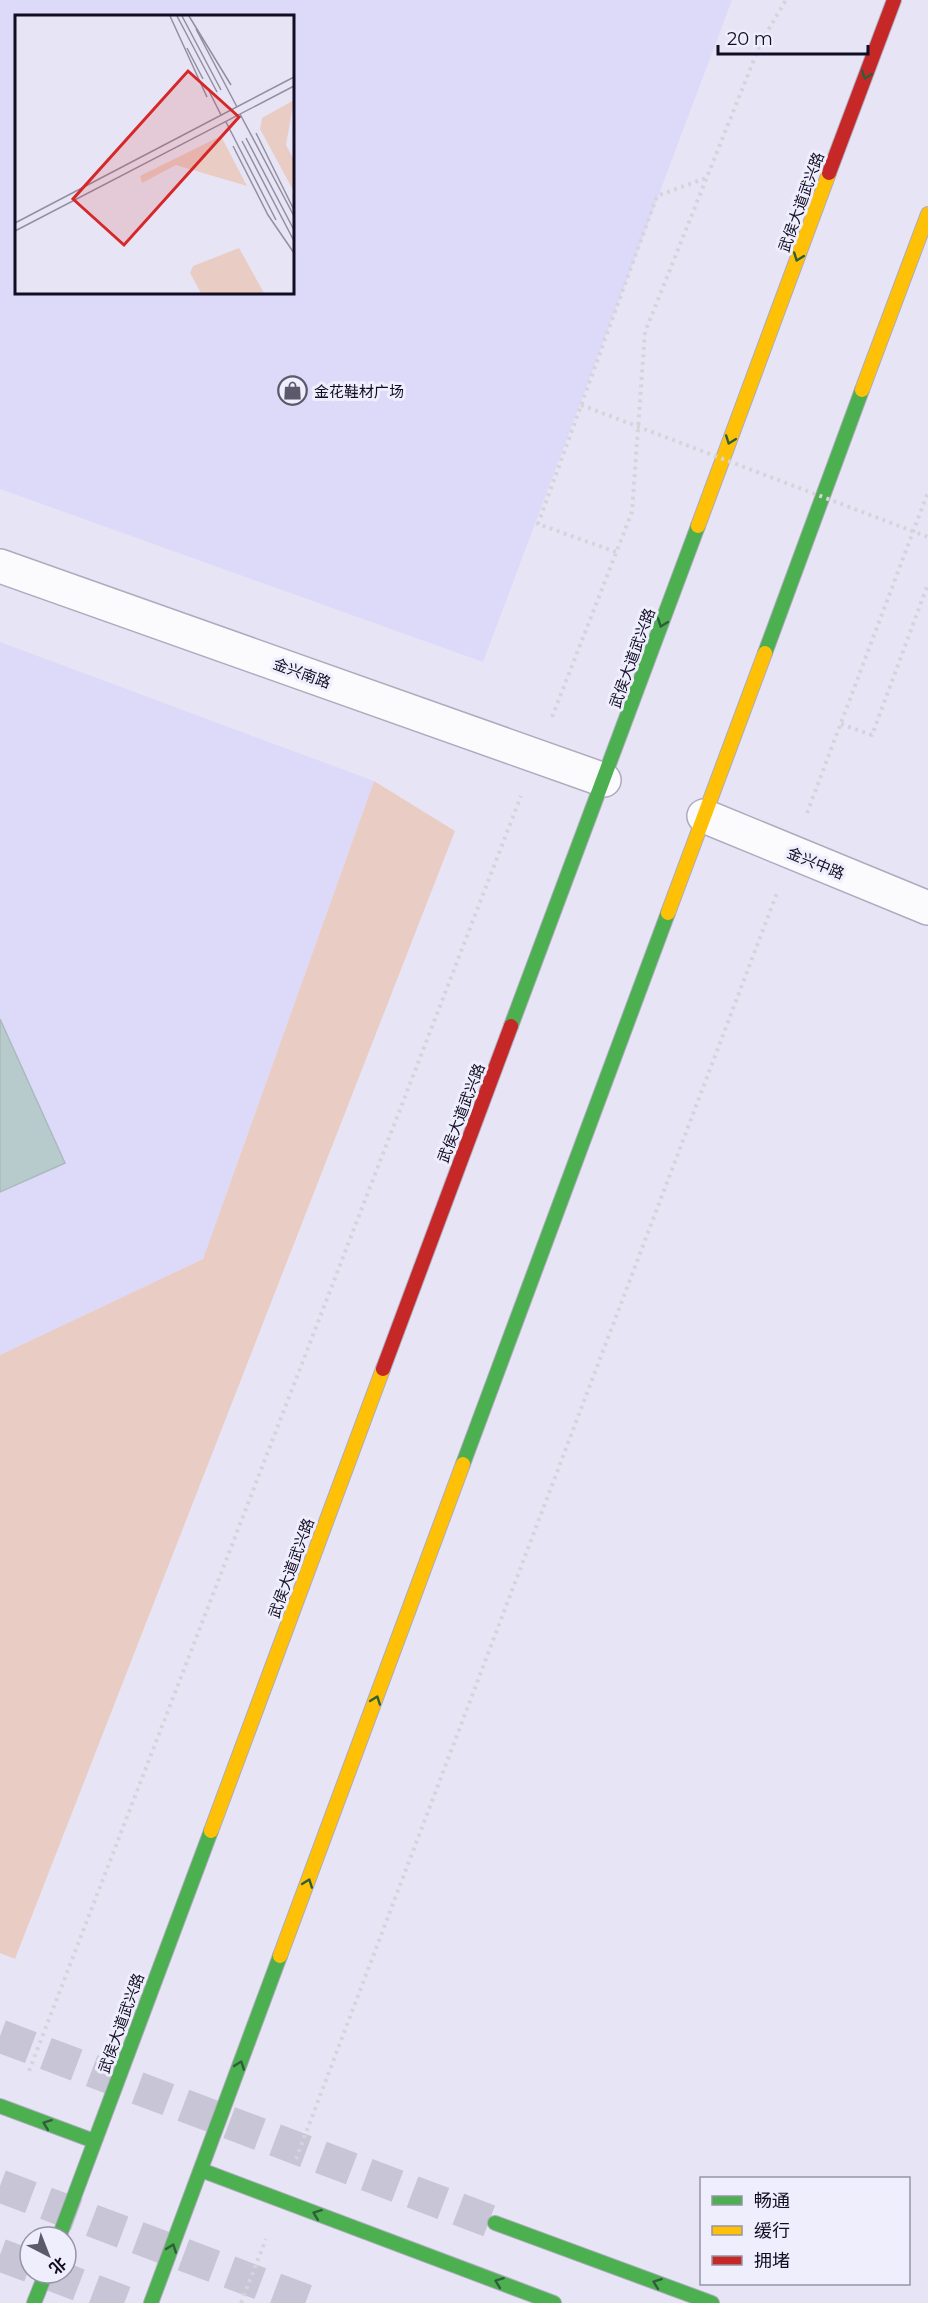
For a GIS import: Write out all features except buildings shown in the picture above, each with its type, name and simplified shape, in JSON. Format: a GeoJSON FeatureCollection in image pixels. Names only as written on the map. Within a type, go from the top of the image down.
{"type":"FeatureCollection","features":[{"type":"Feature","properties":{"kind":"main road","name":"武侯大道武兴路"},"geometry":{"type":"LineString","coordinates":[[63,2225],[894,0]]}},
{"type":"Feature","properties":{"kind":"main road"},"geometry":{"type":"LineString","coordinates":[[152,2303],[928,214]]}},
{"type":"Feature","properties":{"kind":"main road"},"geometry":{"type":"LineString","coordinates":[[0,2106],[94,2141]]}},
{"type":"Feature","properties":{"kind":"main road"},"geometry":{"type":"LineString","coordinates":[[201,2170],[554,2303]]}},
{"type":"Feature","properties":{"kind":"main road"},"geometry":{"type":"LineString","coordinates":[[495,2223],[712,2303]]}},
{"type":"Feature","properties":{"kind":"main road"},"geometry":{"type":"LineString","coordinates":[[34,2303],[41,2285]]}},
{"type":"Feature","properties":{"kind":"street","name":"金兴南路"},"geometry":{"type":"LineString","coordinates":[[0,566],[604,780]]}},
{"type":"Feature","properties":{"kind":"street","name":"金兴中路"},"geometry":{"type":"LineString","coordinates":[[704,816],[928,908]]}},
{"type":"Feature","properties":{"kind":"path"},"geometry":{"type":"LineString","coordinates":[[14,2111],[632,512],[645,332],[761,42],[786,0]]}},
{"type":"Feature","properties":{"kind":"path"},"geometry":{"type":"LineString","coordinates":[[616,552],[538,524],[657,196],[707,178]]}},
{"type":"Feature","properties":{"kind":"path"},"geometry":{"type":"LineString","coordinates":[[582,405],[928,537]]}},
{"type":"Feature","properties":{"kind":"path"},"geometry":{"type":"LineString","coordinates":[[241,2303],[928,492]]}},
{"type":"Feature","properties":{"kind":"path"},"geometry":{"type":"LineString","coordinates":[[841,724],[872,735],[928,584]]}},
{"type":"Feature","properties":{"kind":"shaded area","name":"金花鞋材广场"},"geometry":{"type":"Polygon","coordinates":[[[0,0],[732,0],[483,662],[0,489],[0,0]]]}},
{"type":"Feature","properties":{"kind":"shaded area"},"geometry":{"type":"Polygon","coordinates":[[[0,642],[374,781],[203,1259],[0,1355],[0,642]]]}},
{"type":"Feature","properties":{"kind":"shaded area"},"geometry":{"type":"Polygon","coordinates":[[[374,781],[455,831],[15,1959],[0,1953],[0,1355],[203,1259],[374,781]]]}},
{"type":"Feature","properties":{"kind":"tunnel"},"geometry":{"type":"LineString","coordinates":[[0,2036],[495,2223]]}},
{"type":"Feature","properties":{"kind":"tunnel"},"geometry":{"type":"LineString","coordinates":[[0,2186],[312,2303]]}},
{"type":"Feature","properties":{"kind":"tunnel"},"geometry":{"type":"LineString","coordinates":[[0,2255],[18,2262]]}},
{"type":"Feature","properties":{"kind":"tunnel"},"geometry":{"type":"LineString","coordinates":[[78,2285],[126,2303]]}},
{"type":"Feature","properties":{"kind":"traffic: fast"},"geometry":{"type":"LineString","coordinates":[[765,653],[862,390]]}},
{"type":"Feature","properties":{"kind":"traffic: fast"},"geometry":{"type":"LineString","coordinates":[[511,1026],[698,526]]}},
{"type":"Feature","properties":{"kind":"traffic: fast"},"geometry":{"type":"LineString","coordinates":[[463,1464],[668,913]]}},
{"type":"Feature","properties":{"kind":"traffic: fast"},"geometry":{"type":"LineString","coordinates":[[63,2225],[211,1831]]}},
{"type":"Feature","properties":{"kind":"traffic: fast"},"geometry":{"type":"LineString","coordinates":[[151,2303],[280,1956]]}},
{"type":"Feature","properties":{"kind":"traffic: fast"},"geometry":{"type":"LineString","coordinates":[[0,2106],[94,2141]]}},
{"type":"Feature","properties":{"kind":"traffic: fast"},"geometry":{"type":"LineString","coordinates":[[201,2170],[554,2303]]}},
{"type":"Feature","properties":{"kind":"traffic: fast"},"geometry":{"type":"LineString","coordinates":[[495,2223],[712,2303]]}},
{"type":"Feature","properties":{"kind":"traffic: fast"},"geometry":{"type":"LineString","coordinates":[[34,2303],[41,2285]]}},
{"type":"Feature","properties":{"kind":"traffic: slow"},"geometry":{"type":"LineString","coordinates":[[698,526],[829,173]]}},
{"type":"Feature","properties":{"kind":"traffic: slow"},"geometry":{"type":"LineString","coordinates":[[862,390],[928,214]]}},
{"type":"Feature","properties":{"kind":"traffic: slow"},"geometry":{"type":"LineString","coordinates":[[668,913],[765,653]]}},
{"type":"Feature","properties":{"kind":"traffic: slow"},"geometry":{"type":"LineString","coordinates":[[211,1831],[383,1369]]}},
{"type":"Feature","properties":{"kind":"traffic: slow"},"geometry":{"type":"LineString","coordinates":[[280,1956],[463,1464]]}},
{"type":"Feature","properties":{"kind":"traffic: jam"},"geometry":{"type":"LineString","coordinates":[[829,173],[894,0]]}},
{"type":"Feature","properties":{"kind":"traffic: jam"},"geometry":{"type":"LineString","coordinates":[[383,1369],[511,1026]]}},
{"type":"Feature","properties":{"kind":"place","name":"金花鞋材广场"},"geometry":{"type":"Point","coordinates":[293,391]}}]}
